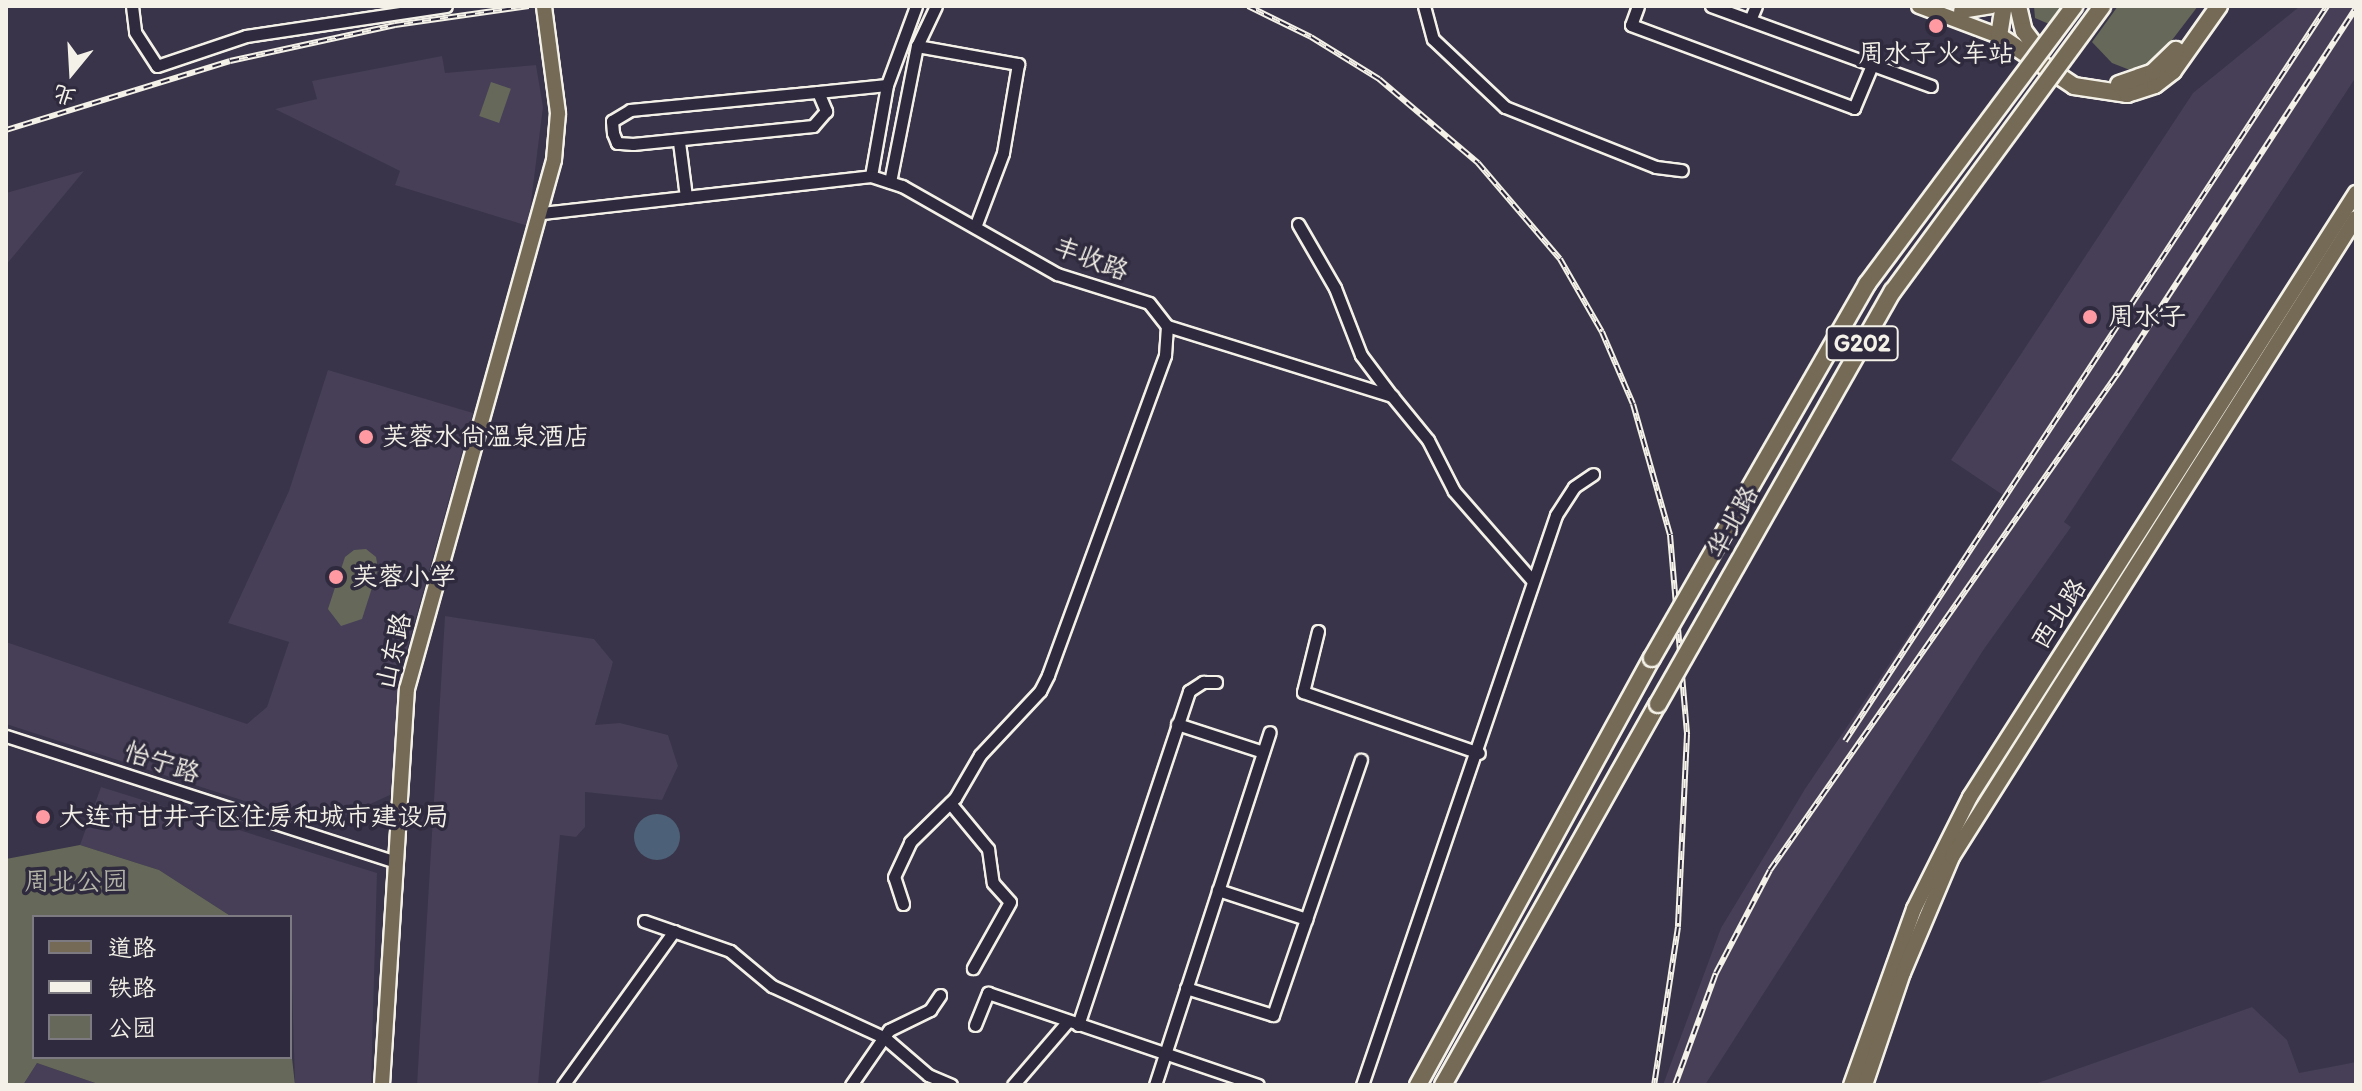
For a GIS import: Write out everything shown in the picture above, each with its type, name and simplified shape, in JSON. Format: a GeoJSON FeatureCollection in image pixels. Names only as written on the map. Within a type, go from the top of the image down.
{"type":"FeatureCollection","features":[{"type":"Feature","properties":{"kind":"highway"},"geometry":{"type":"LineString","coordinates":[[2001,30],[2004,6]]}},
{"type":"Feature","properties":{"kind":"highway"},"geometry":{"type":"LineString","coordinates":[[2001,30],[2016,6]]}},
{"type":"Feature","properties":{"kind":"highway"},"geometry":{"type":"LineString","coordinates":[[2016,6],[2024,31],[2033,43]]}},
{"type":"Feature","properties":{"kind":"highway","name":"华北路"},"geometry":{"type":"LineString","coordinates":[[1418,1085],[1652,658],[1867,284],[2074,6]]}},
{"type":"Feature","properties":{"kind":"highway","name":"华北路"},"geometry":{"type":"LineString","coordinates":[[1443,1085],[1893,291],[2102,6]]}},
{"type":"Feature","properties":{"kind":"highway"},"geometry":{"type":"LineString","coordinates":[[2001,30],[2033,43],[2076,76],[2125,84],[2163,65],[2207,6]]}},
{"type":"Feature","properties":{"kind":"highway"},"geometry":{"type":"LineString","coordinates":[[2001,30],[2074,86],[2127,94],[2155,85],[2173,71],[2219,6]]}},
{"type":"Feature","properties":{"kind":"main road","name":"山东路"},"geometry":{"type":"LineString","coordinates":[[382,1085],[407,689],[542,213],[558,113],[544,6]]}},
{"type":"Feature","properties":{"kind":"main road"},"geometry":{"type":"LineString","coordinates":[[1919,6],[2001,30]]}},
{"type":"Feature","properties":{"kind":"main road"},"geometry":{"type":"LineString","coordinates":[[1954,9],[1992,6]]}},
{"type":"Feature","properties":{"kind":"main road"},"geometry":{"type":"LineString","coordinates":[[1954,9],[2001,30]]}},
{"type":"Feature","properties":{"kind":"main road","name":"西北路"},"geometry":{"type":"LineString","coordinates":[[1851,1085],[1914,909],[1970,797],[2356,193]]}},
{"type":"Feature","properties":{"kind":"main road","name":"西北路"},"geometry":{"type":"LineString","coordinates":[[1865,1085],[1926,913],[1982,805],[2356,218]]}},
{"type":"Feature","properties":{"kind":"street"},"geometry":{"type":"LineString","coordinates":[[132,6],[135,32],[157,66],[246,36],[446,6]]}},
{"type":"Feature","properties":{"kind":"street"},"geometry":{"type":"LineString","coordinates":[[871,176],[887,85],[916,6]]}},
{"type":"Feature","properties":{"kind":"street"},"geometry":{"type":"LineString","coordinates":[[890,182],[917,46],[936,6]]}},
{"type":"Feature","properties":{"kind":"street"},"geometry":{"type":"LineString","coordinates":[[1424,6],[1433,39],[1505,107],[1641,162],[1682,170]]}},
{"type":"Feature","properties":{"kind":"street"},"geometry":{"type":"LineString","coordinates":[[1638,6],[1631,25],[1854,108],[1872,65]]}},
{"type":"Feature","properties":{"kind":"street"},"geometry":{"type":"LineString","coordinates":[[1711,6],[1931,86]]}},
{"type":"Feature","properties":{"kind":"street"},"geometry":{"type":"LineString","coordinates":[[1750,20],[1756,6]]}},
{"type":"Feature","properties":{"kind":"street"},"geometry":{"type":"LineString","coordinates":[[917,46],[1018,64],[1003,153],[975,227]]}},
{"type":"Feature","properties":{"kind":"street"},"geometry":{"type":"LineString","coordinates":[[818,92],[826,111],[813,126],[679,142],[617,143],[612,121],[630,110],[887,85]]}},
{"type":"Feature","properties":{"kind":"street"},"geometry":{"type":"LineString","coordinates":[[679,142],[686,197]]}},
{"type":"Feature","properties":{"kind":"street","name":"丰收路"},"geometry":{"type":"LineString","coordinates":[[542,213],[871,176],[890,182],[1057,274],[1149,303],[1167,326],[1392,396]]}},
{"type":"Feature","properties":{"kind":"street"},"geometry":{"type":"LineString","coordinates":[[1298,224],[1335,288],[1361,355],[1428,440],[1454,491],[1532,580]]}},
{"type":"Feature","properties":{"kind":"street"},"geometry":{"type":"LineString","coordinates":[[903,904],[895,888],[897,863],[910,842],[950,803],[980,755],[1040,691],[1048,675],[1165,355],[1167,326]]}},
{"type":"Feature","properties":{"kind":"street"},"geometry":{"type":"LineString","coordinates":[[1362,1085],[1479,753],[1532,580],[1556,515],[1574,487],[1593,474]]}},
{"type":"Feature","properties":{"kind":"street"},"geometry":{"type":"LineString","coordinates":[[1318,631],[1303,692],[1479,753]]}},
{"type":"Feature","properties":{"kind":"street"},"geometry":{"type":"LineString","coordinates":[[1013,1085],[1073,1023],[1189,691],[1203,682],[1216,682]]}},
{"type":"Feature","properties":{"kind":"street"},"geometry":{"type":"LineString","coordinates":[[1177,724],[1263,752]]}},
{"type":"Feature","properties":{"kind":"street"},"geometry":{"type":"LineString","coordinates":[[1155,1085],[1270,732]]}},
{"type":"Feature","properties":{"kind":"street","name":"怡宁路"},"geometry":{"type":"LineString","coordinates":[[6,736],[396,862]]}},
{"type":"Feature","properties":{"kind":"street"},"geometry":{"type":"LineString","coordinates":[[1186,988],[1273,1015],[1361,760]]}},
{"type":"Feature","properties":{"kind":"street"},"geometry":{"type":"LineString","coordinates":[[950,803],[988,849],[993,883],[1010,902],[973,968]]}},
{"type":"Feature","properties":{"kind":"street"},"geometry":{"type":"LineString","coordinates":[[1218,890],[1306,919]]}},
{"type":"Feature","properties":{"kind":"street"},"geometry":{"type":"LineString","coordinates":[[644,921],[730,951],[772,986],[885,1038],[928,1075],[951,1085]]}},
{"type":"Feature","properties":{"kind":"street"},"geometry":{"type":"LineString","coordinates":[[563,1085],[674,931]]}},
{"type":"Feature","properties":{"kind":"street"},"geometry":{"type":"LineString","coordinates":[[975,1025],[988,993],[1258,1085]]}},
{"type":"Feature","properties":{"kind":"street"},"geometry":{"type":"LineString","coordinates":[[851,1085],[889,1030],[930,1010],[940,995]]}},
{"type":"Feature","properties":{"kind":"shaded area"},"geometry":{"type":"Polygon","coordinates":[[[2300,6],[2356,6],[2356,77],[2064,522],[2071,527],[1984,649],[1705,1085],[1663,1085],[1721,928],[1805,789],[2003,495],[1951,460],[2193,93],[2300,6]]]}},
{"type":"Feature","properties":{"kind":"shaded area"},"geometry":{"type":"Polygon","coordinates":[[[442,56],[445,73],[536,65],[543,107],[528,226],[395,185],[400,171],[275,109],[317,99],[312,81],[442,56]]]}},
{"type":"Feature","properties":{"kind":"shaded area"},"geometry":{"type":"Polygon","coordinates":[[[84,171],[6,265],[6,193],[84,171]]]}},
{"type":"Feature","properties":{"kind":"shaded area"},"geometry":{"type":"Polygon","coordinates":[[[328,370],[473,413],[403,664],[390,795],[322,826],[6,724],[6,642],[247,724],[267,707],[289,642],[228,623],[289,491],[328,370]]]}},
{"type":"Feature","properties":{"kind":"shaded area"},"geometry":{"type":"Polygon","coordinates":[[[445,616],[594,639],[613,662],[595,725],[620,723],[668,735],[678,766],[662,800],[585,792],[585,827],[576,837],[560,835],[538,1085],[417,1085],[445,616]]]}},
{"type":"Feature","properties":{"kind":"shaded area"},"geometry":{"type":"Polygon","coordinates":[[[101,787],[377,873],[371,1085],[295,1085],[292,915],[229,915],[159,870],[80,845],[101,787]]]}},
{"type":"Feature","properties":{"kind":"shaded area"},"geometry":{"type":"Polygon","coordinates":[[[2252,1007],[2287,1040],[2299,1073],[2356,1062],[2356,1085],[2032,1085],[2252,1007]]]}},
{"type":"Feature","properties":{"kind":"shaded area"},"geometry":{"type":"Polygon","coordinates":[[[37,1063],[101,1085],[23,1085],[37,1063]]]}},
{"type":"Feature","properties":{"kind":"green space"},"geometry":{"type":"Polygon","coordinates":[[[2034,6],[2066,6],[2049,24],[2035,18],[2034,6]]]}},
{"type":"Feature","properties":{"kind":"green space"},"geometry":{"type":"Polygon","coordinates":[[[2118,6],[2198,6],[2153,65],[2135,72],[2112,63],[2092,42],[2118,6]]]}},
{"type":"Feature","properties":{"kind":"green space"},"geometry":{"type":"Polygon","coordinates":[[[491,82],[511,89],[499,123],[479,116],[491,82]]]}},
{"type":"Feature","properties":{"kind":"green space"},"geometry":{"type":"Polygon","coordinates":[[[366,549],[376,557],[378,569],[362,619],[341,626],[328,609],[345,557],[354,550],[366,549]]]}},
{"type":"Feature","properties":{"kind":"green space","name":"周北公园"},"geometry":{"type":"Polygon","coordinates":[[[80,845],[159,870],[229,915],[32,915],[32,1059],[292,1058],[295,1085],[101,1085],[37,1063],[23,1085],[6,1085],[6,859],[80,845]]]}},
{"type":"Feature","properties":{"kind":"water"},"geometry":{"type":"Polygon","coordinates":[[[657,814],[673,821],[680,837],[673,853],[657,860],[641,853],[634,837],[641,821],[657,814]]]}},
{"type":"Feature","properties":{"kind":"railway"},"geometry":{"type":"LineString","coordinates":[[6,130],[230,61],[395,25],[529,6]]}},
{"type":"Feature","properties":{"kind":"railway"},"geometry":{"type":"LineString","coordinates":[[1248,6],[1311,37],[1379,79],[1478,163],[1560,259],[1602,332],[1633,404],[1670,535],[1687,734],[1678,927],[1654,1085]]}},
{"type":"Feature","properties":{"kind":"railway"},"geometry":{"type":"LineString","coordinates":[[1845,741],[2327,6]]}},
{"type":"Feature","properties":{"kind":"railway"},"geometry":{"type":"LineString","coordinates":[[1675,1085],[1716,973],[1770,870],[2118,373],[2356,8]]}},
{"type":"Feature","properties":{"kind":"place","name":"周水子火车站"},"geometry":{"type":"Point","coordinates":[1936,26]}},
{"type":"Feature","properties":{"kind":"place","name":"周水子"},"geometry":{"type":"Point","coordinates":[2090,317]}},
{"type":"Feature","properties":{"kind":"place","name":"芙蓉水尚温泉酒店"},"geometry":{"type":"Point","coordinates":[366,437]}},
{"type":"Feature","properties":{"kind":"place","name":"芙蓉小学"},"geometry":{"type":"Point","coordinates":[336,577]}},
{"type":"Feature","properties":{"kind":"place","name":"大连市甘井子区住房和城市建设局"},"geometry":{"type":"Point","coordinates":[43,817]}}]}
